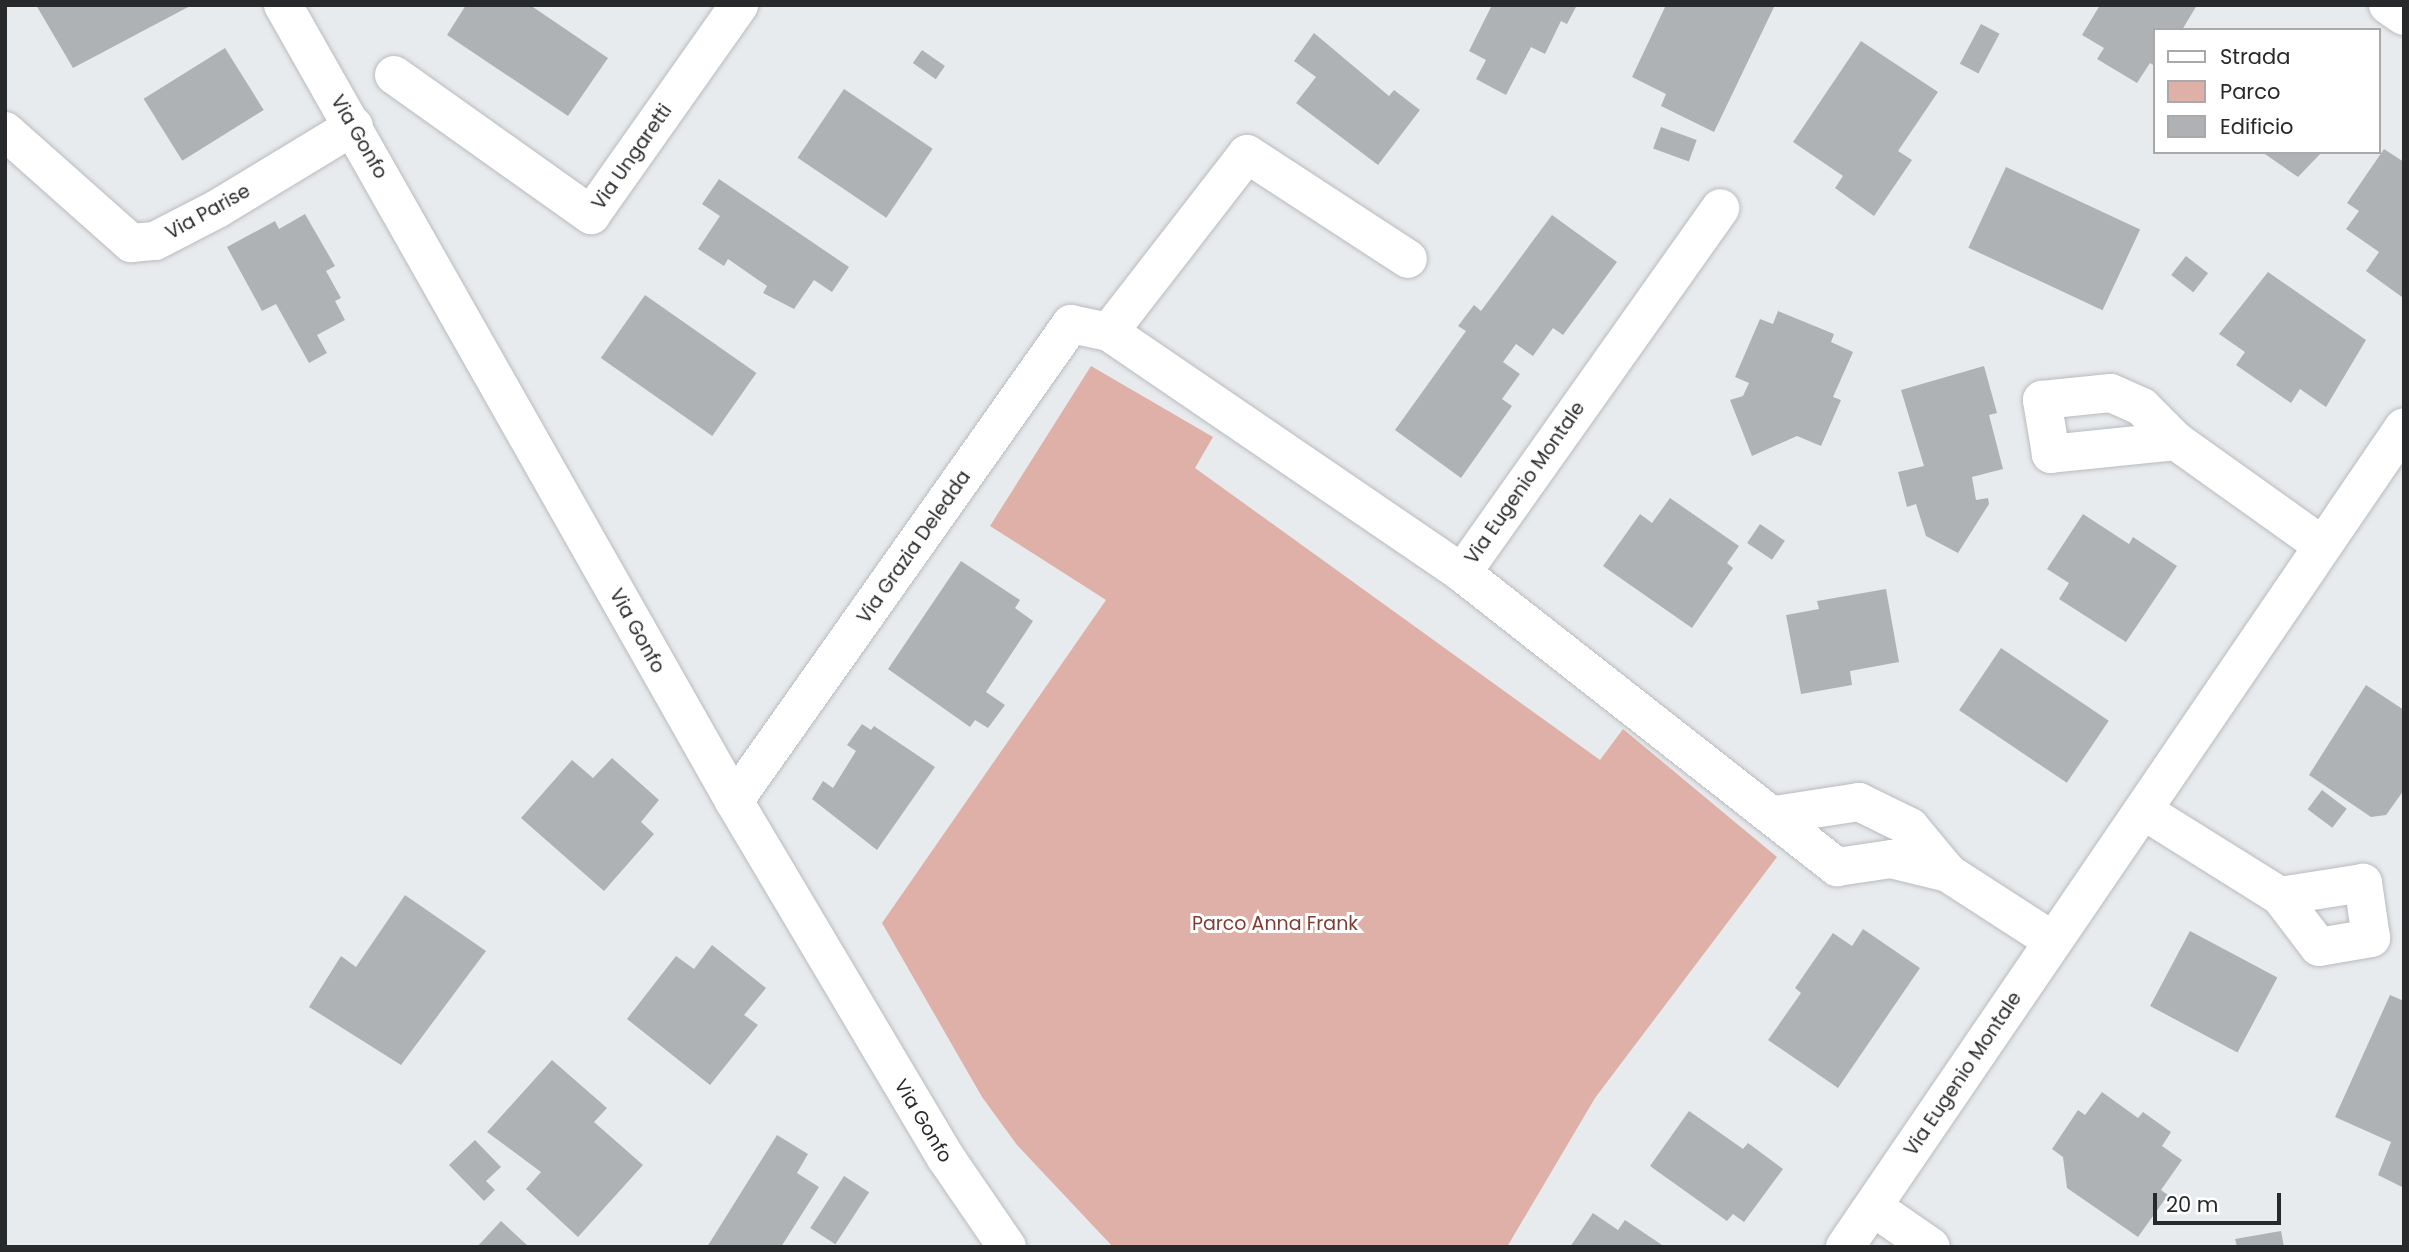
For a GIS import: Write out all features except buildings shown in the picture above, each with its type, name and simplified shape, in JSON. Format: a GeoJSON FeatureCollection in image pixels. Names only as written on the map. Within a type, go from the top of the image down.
{"type":"FeatureCollection","features":[{"type":"Feature","properties":{"kind":"street","name":"Via Gonfo"},"geometry":{"type":"LineString","coordinates":[[284,5],[734,801],[946,1158],[1007,1247]]}},
{"type":"Feature","properties":{"kind":"street","name":"Via Ungaretti"},"geometry":{"type":"LineString","coordinates":[[394,75],[591,215],[739,5]]}},
{"type":"Feature","properties":{"kind":"street"},"geometry":{"type":"LineString","coordinates":[[2388,5],[2404,16]]}},
{"type":"Feature","properties":{"kind":"street","name":"Via Parise"},"geometry":{"type":"LineString","coordinates":[[5,131],[131,243],[155,241],[217,209],[354,126]]}},
{"type":"Feature","properties":{"kind":"street"},"geometry":{"type":"LineString","coordinates":[[1109,331],[1247,154],[1408,259]]}},
{"type":"Feature","properties":{"kind":"street","name":"Via Eugenio Montale"},"geometry":{"type":"LineString","coordinates":[[1720,208],[1462,573],[1775,815],[1837,867],[1891,859],[1948,873]]}},
{"type":"Feature","properties":{"kind":"street","name":"Via Grazia Deledda"},"geometry":{"type":"LineString","coordinates":[[734,801],[1071,324],[1109,331],[1462,573]]}},
{"type":"Feature","properties":{"kind":"street","name":"Via Eugenio Montale"},"geometry":{"type":"LineString","coordinates":[[1845,1247],[2404,427]]}},
{"type":"Feature","properties":{"kind":"street"},"geometry":{"type":"LineString","coordinates":[[2176,441],[2322,545]]}},
{"type":"Feature","properties":{"kind":"street","name":"Via Eugenio Montale"},"geometry":{"type":"LineString","coordinates":[[1775,815],[1859,802],[1910,827],[1948,873],[2053,941]]}},
{"type":"Feature","properties":{"kind":"street"},"geometry":{"type":"LineString","coordinates":[[2144,811],[2280,896]]}},
{"type":"Feature","properties":{"kind":"street"},"geometry":{"type":"LineString","coordinates":[[1873,1206],[1931,1247]]}},
{"type":"Feature","properties":{"kind":"green space","name":"Parco Anna Frank"},"geometry":{"type":"Polygon","coordinates":[[[1091,366],[1213,437],[1195,468],[1600,760],[1623,729],[1777,857],[1595,1098],[1507,1247],[1113,1247],[1017,1145],[982,1097],[882,923],[1106,600],[990,526],[1091,366]]]}}]}
